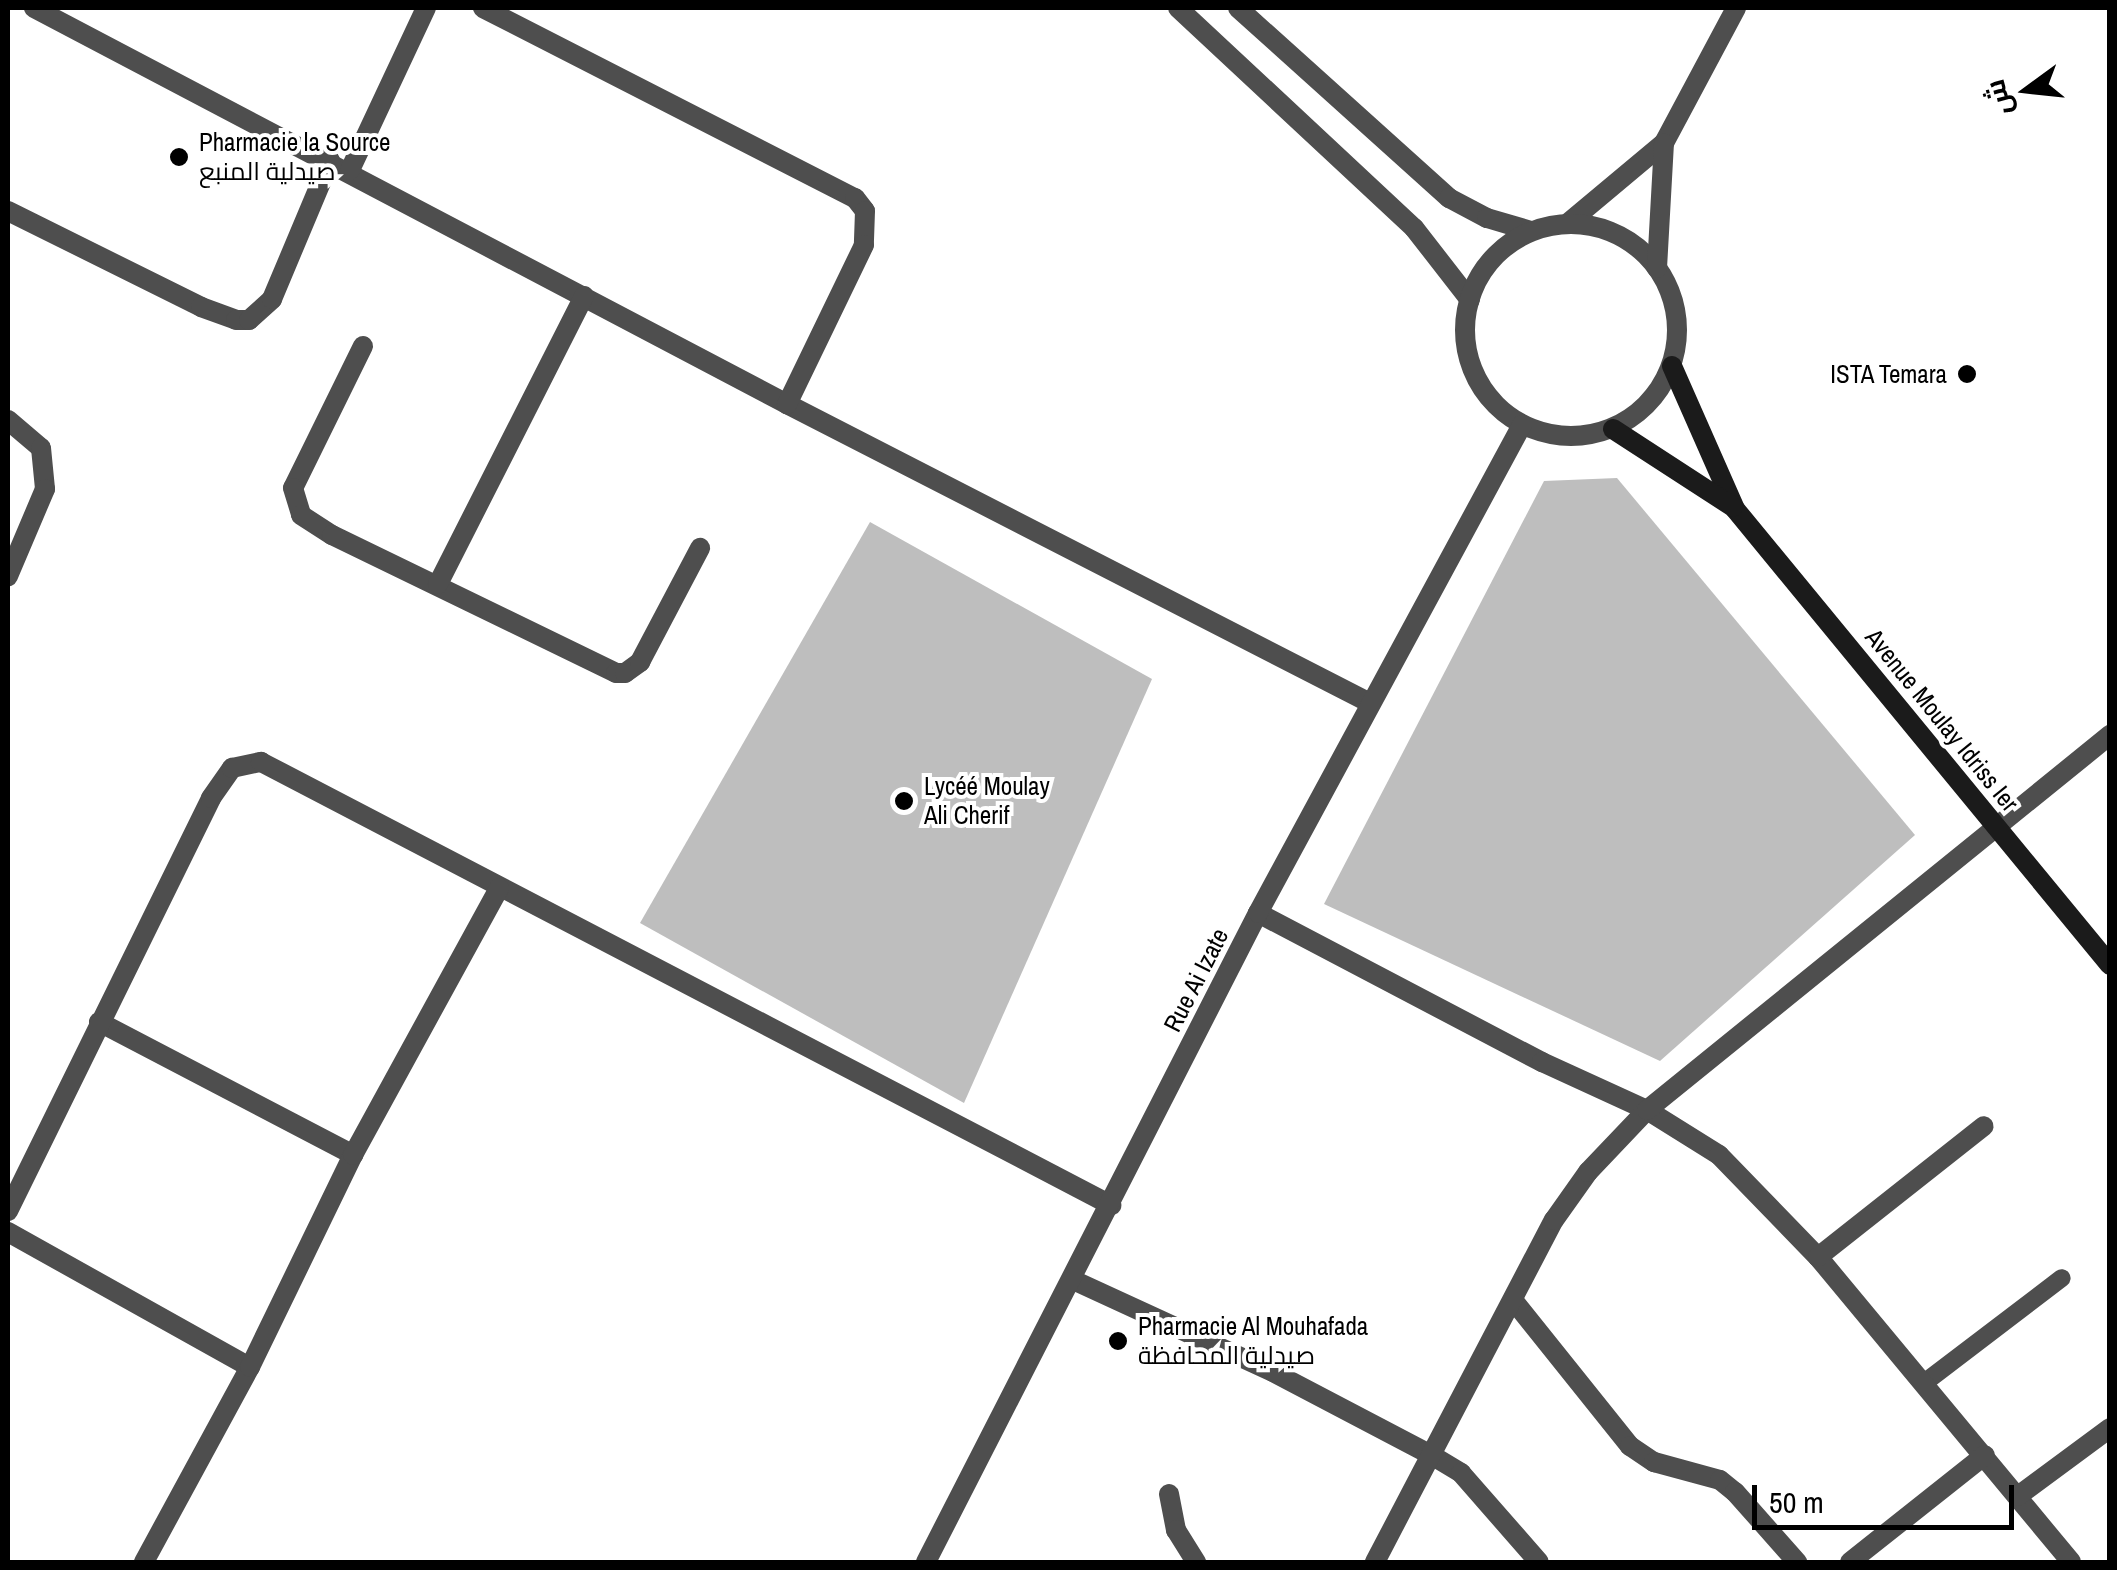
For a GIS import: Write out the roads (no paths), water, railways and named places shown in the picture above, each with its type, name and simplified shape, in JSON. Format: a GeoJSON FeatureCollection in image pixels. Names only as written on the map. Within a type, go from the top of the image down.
{"type":"FeatureCollection","features":[{"type":"Feature","properties":{"kind":"main road"},"geometry":{"type":"LineString","coordinates":[[1672,366],[1735,508]]}},
{"type":"Feature","properties":{"kind":"main road"},"geometry":{"type":"LineString","coordinates":[[1613,429],[1735,508]]}},
{"type":"Feature","properties":{"kind":"main road","name":"Avenue Moulay Idriss Ier"},"geometry":{"type":"LineString","coordinates":[[1735,508],[2110,965]]}},
{"type":"Feature","properties":{"kind":"street"},"geometry":{"type":"LineString","coordinates":[[34,8],[350,170],[787,404],[1370,704]]}},
{"type":"Feature","properties":{"kind":"street"},"geometry":{"type":"LineString","coordinates":[[350,170],[426,8]]}},
{"type":"Feature","properties":{"kind":"street"},"geometry":{"type":"LineString","coordinates":[[483,8],[855,198],[865,212],[864,245],[787,404]]}},
{"type":"Feature","properties":{"kind":"street"},"geometry":{"type":"LineString","coordinates":[[1178,8],[1414,228],[1470,300]]}},
{"type":"Feature","properties":{"kind":"street"},"geometry":{"type":"LineString","coordinates":[[1238,8],[1449,198],[1487,218],[1531,231]]}},
{"type":"Feature","properties":{"kind":"street"},"geometry":{"type":"LineString","coordinates":[[1567,224],[1664,144],[1736,8]]}},
{"type":"Feature","properties":{"kind":"street"},"geometry":{"type":"LineString","coordinates":[[1657,268],[1664,144]]}},
{"type":"Feature","properties":{"kind":"street"},"geometry":{"type":"LineString","coordinates":[[8,212],[201,307],[236,320],[249,320],[272,299],[330,161]]}},
{"type":"Feature","properties":{"kind":"street"},"geometry":{"type":"LineString","coordinates":[[1567,224],[1603,228],[1633,243],[1657,268],[1673,298],[1672,366],[1640,412],[1613,429],[1582,437],[1551,435],[1522,424],[1492,401],[1472,369],[1465,332],[1470,300],[1483,271],[1504,248],[1531,231],[1567,224]]}},
{"type":"Feature","properties":{"kind":"street"},"geometry":{"type":"LineString","coordinates":[[438,584],[584,296]]}},
{"type":"Feature","properties":{"kind":"street"},"geometry":{"type":"LineString","coordinates":[[363,346],[296,474],[294,502],[302,515],[332,536],[438,584],[598,666],[625,673],[640,662],[700,548]]}},
{"type":"Feature","properties":{"kind":"street"},"geometry":{"type":"LineString","coordinates":[[8,420],[41,448],[44,489],[8,576]]}},
{"type":"Feature","properties":{"kind":"street","name":"Rue Ai Izate"},"geometry":{"type":"LineString","coordinates":[[926,1562],[1258,913],[1522,424]]}},
{"type":"Feature","properties":{"kind":"street"},"geometry":{"type":"LineString","coordinates":[[1375,1562],[1554,1220],[1588,1172],[1647,1110],[2110,735]]}},
{"type":"Feature","properties":{"kind":"street"},"geometry":{"type":"LineString","coordinates":[[8,1211],[211,798],[232,768],[245,762],[277,767],[499,888],[1111,1205]]}},
{"type":"Feature","properties":{"kind":"street"},"geometry":{"type":"LineString","coordinates":[[144,1562],[250,1367],[354,1155],[499,888]]}},
{"type":"Feature","properties":{"kind":"street"},"geometry":{"type":"LineString","coordinates":[[1258,913],[1542,1062],[1647,1110],[1719,1155],[1818,1257],[2072,1562]]}},
{"type":"Feature","properties":{"kind":"street"},"geometry":{"type":"LineString","coordinates":[[98,1022],[354,1155]]}},
{"type":"Feature","properties":{"kind":"street"},"geometry":{"type":"LineString","coordinates":[[1818,1257],[1984,1126]]}},
{"type":"Feature","properties":{"kind":"street"},"geometry":{"type":"LineString","coordinates":[[8,1232],[250,1367]]}},
{"type":"Feature","properties":{"kind":"street"},"geometry":{"type":"LineString","coordinates":[[1073,1280],[1273,1372],[1433,1456],[1461,1474],[1540,1562]]}},
{"type":"Feature","properties":{"kind":"street"},"geometry":{"type":"LineString","coordinates":[[1514,1300],[1630,1446],[1654,1462],[1720,1480],[1796,1562]]}},
{"type":"Feature","properties":{"kind":"street"},"geometry":{"type":"LineString","coordinates":[[2018,1496],[2110,1428]]}},
{"type":"Feature","properties":{"kind":"street"},"geometry":{"type":"LineString","coordinates":[[1850,1562],[1984,1455]]}},
{"type":"Feature","properties":{"kind":"street"},"geometry":{"type":"LineString","coordinates":[[1169,1494],[1176,1530],[1196,1562]]}},
{"type":"Feature","properties":{"kind":"lane"},"geometry":{"type":"LineString","coordinates":[[1924,1383],[2062,1278]]}},
{"type":"Feature","properties":{"kind":"place","name":"Pharmacie la Source صيدلية المنبع"},"geometry":{"type":"Point","coordinates":[179,157]}},
{"type":"Feature","properties":{"kind":"place","name":"ISTA Temara"},"geometry":{"type":"Point","coordinates":[1967,374]}},
{"type":"Feature","properties":{"kind":"place","name":"Lycéé Moulay Ali Cherif"},"geometry":{"type":"Point","coordinates":[904,801]}},
{"type":"Feature","properties":{"kind":"place","name":"Pharmacie Al Mouhafada صيدلية المحافظة"},"geometry":{"type":"Point","coordinates":[1118,1341]}}]}
